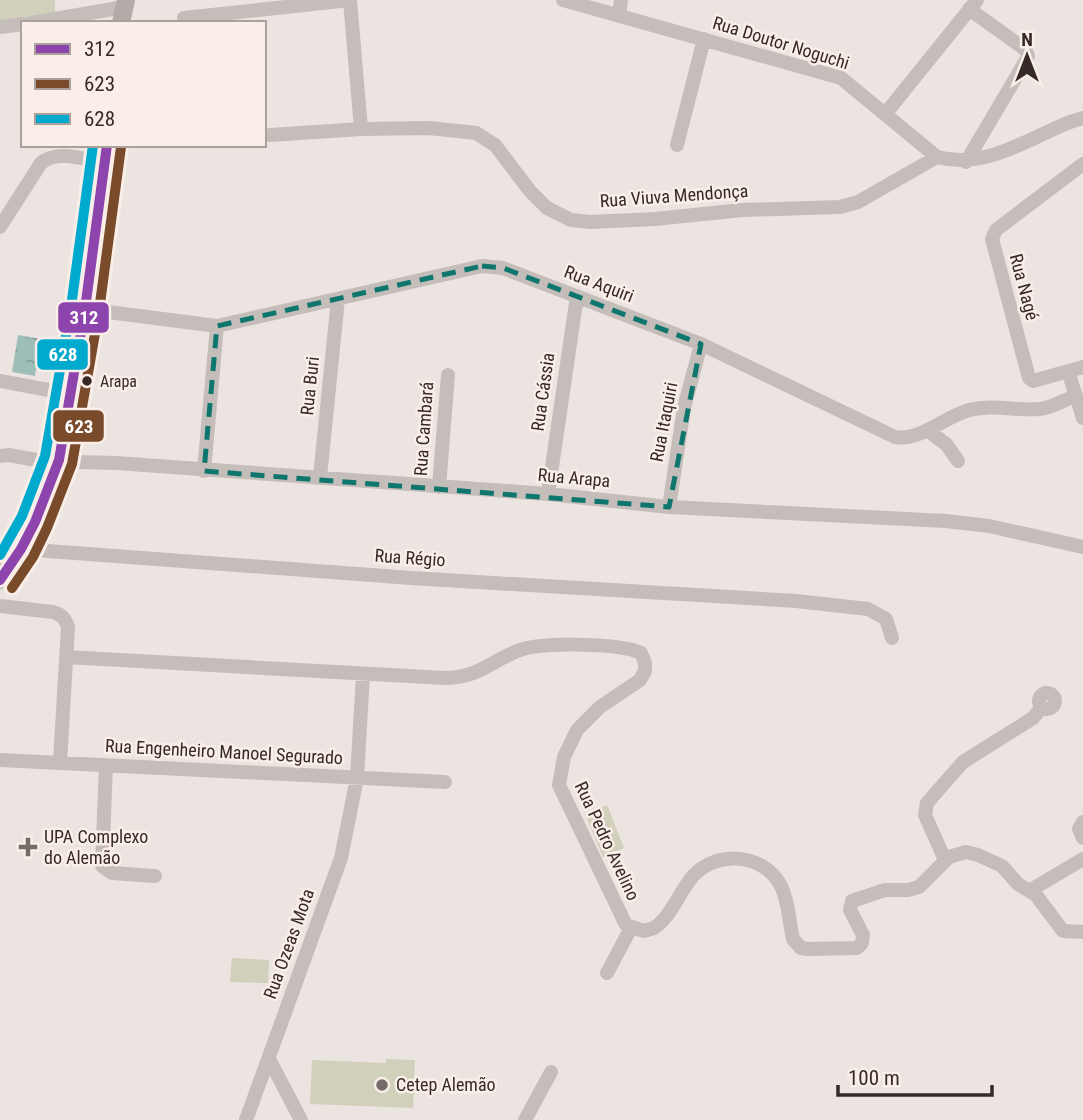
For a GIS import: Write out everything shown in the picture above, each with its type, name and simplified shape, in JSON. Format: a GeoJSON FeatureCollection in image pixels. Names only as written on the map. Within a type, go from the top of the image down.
{"type":"FeatureCollection","features":[{"type":"Feature","properties":{"kind":"main road"},"geometry":{"type":"LineString","coordinates":[[0,580],[21,549],[45,499],[59,460],[85,309],[106,154]]}},
{"type":"Feature","properties":{"kind":"street"},"geometry":{"type":"LineString","coordinates":[[184,18],[350,0],[360,129]]}},
{"type":"Feature","properties":{"kind":"street","name":"Rua Doutor Noguchi"},"geometry":{"type":"LineString","coordinates":[[563,0],[841,78],[937,157]]}},
{"type":"Feature","properties":{"kind":"street"},"geometry":{"type":"LineString","coordinates":[[619,16],[621,0]]}},
{"type":"Feature","properties":{"kind":"street"},"geometry":{"type":"LineString","coordinates":[[886,113],[974,3],[1026,50],[1028,57],[966,162]]}},
{"type":"Feature","properties":{"kind":"street"},"geometry":{"type":"LineString","coordinates":[[46,21],[123,10]]}},
{"type":"Feature","properties":{"kind":"street"},"geometry":{"type":"LineString","coordinates":[[0,27],[21,24]]}},
{"type":"Feature","properties":{"kind":"street"},"geometry":{"type":"LineString","coordinates":[[677,145],[704,39]]}},
{"type":"Feature","properties":{"kind":"street"},"geometry":{"type":"LineString","coordinates":[[937,157],[966,162],[985,158],[1070,121],[1083,118]]}},
{"type":"Feature","properties":{"kind":"street","name":"Rua Viuva Mendonça"},"geometry":{"type":"LineString","coordinates":[[270,135],[429,128],[476,133],[495,145],[530,191],[547,208],[558,216],[590,222],[655,219],[753,209],[840,207],[858,202],[937,157]]}},
{"type":"Feature","properties":{"kind":"street"},"geometry":{"type":"LineString","coordinates":[[0,227],[41,163],[48,158],[58,155],[106,154]]}},
{"type":"Feature","properties":{"kind":"street","name":"Rua Nagé"},"geometry":{"type":"LineString","coordinates":[[1068,371],[1034,381],[1029,378],[993,235],[1083,164]]}},
{"type":"Feature","properties":{"kind":"street","name":"Rua Aquiri"},"geometry":{"type":"LineString","coordinates":[[85,309],[217,326],[482,266],[503,268],[701,344],[885,434],[911,438],[946,418],[970,410],[993,407],[1039,409],[1075,396]]}},
{"type":"Feature","properties":{"kind":"street","name":"Rua Cássia"},"geometry":{"type":"LineString","coordinates":[[548,494],[577,296]]}},
{"type":"Feature","properties":{"kind":"street","name":"Rua Buri"},"geometry":{"type":"LineString","coordinates":[[320,477],[338,299]]}},
{"type":"Feature","properties":{"kind":"street"},"geometry":{"type":"LineString","coordinates":[[204,471],[217,326]]}},
{"type":"Feature","properties":{"kind":"street","name":"Rua Itaquiri"},"geometry":{"type":"LineString","coordinates":[[669,507],[684,408],[701,344]]}},
{"type":"Feature","properties":{"kind":"street"},"geometry":{"type":"LineString","coordinates":[[1083,367],[1068,371],[1083,418]]}},
{"type":"Feature","properties":{"kind":"street","name":"Rua Cambará"},"geometry":{"type":"LineString","coordinates":[[439,487],[447,375]]}},
{"type":"Feature","properties":{"kind":"street"},"geometry":{"type":"LineString","coordinates":[[0,381],[70,394]]}},
{"type":"Feature","properties":{"kind":"street"},"geometry":{"type":"LineString","coordinates":[[927,429],[946,444],[958,461]]}},
{"type":"Feature","properties":{"kind":"street","name":"Rua Arapa"},"geometry":{"type":"LineString","coordinates":[[0,456],[548,494],[669,507],[946,521],[998,527],[1083,547]]}},
{"type":"Feature","properties":{"kind":"street","name":"Rua Régio"},"geometry":{"type":"LineString","coordinates":[[21,549],[411,578],[796,601],[868,609],[886,619],[892,638]]}},
{"type":"Feature","properties":{"kind":"street"},"geometry":{"type":"LineString","coordinates":[[0,606],[61,615],[68,627],[60,762]]}},
{"type":"Feature","properties":{"kind":"street","name":"Rua Pedro Avelino"},"geometry":{"type":"LineString","coordinates":[[66,657],[363,675],[462,678],[517,651],[550,644],[627,648],[641,653],[645,671],[640,680],[589,715],[577,730],[564,757],[559,785],[623,922],[631,928],[644,931],[658,926],[699,871],[715,861],[735,859],[757,863],[775,876],[786,900],[793,939],[797,944],[808,949],[850,950],[862,943],[863,934],[850,910],[852,901],[885,890],[919,887],[945,860]]}},
{"type":"Feature","properties":{"kind":"street","name":"Rua Ozeas Mota"},"geometry":{"type":"LineString","coordinates":[[246,1120],[341,858],[357,778],[363,675]]}},
{"type":"Feature","properties":{"kind":"street"},"geometry":{"type":"LineString","coordinates":[[1042,707],[1033,718],[963,762],[927,803],[925,815],[945,860],[959,853],[978,855],[1002,866],[1018,884],[1036,895],[1063,931],[1083,932]]}},
{"type":"Feature","properties":{"kind":"street","name":"Rua Engenheiro Manoel Segurado"},"geometry":{"type":"LineString","coordinates":[[0,760],[446,782]]}},
{"type":"Feature","properties":{"kind":"street"},"geometry":{"type":"LineString","coordinates":[[106,765],[102,866],[112,873],[155,876]]}},
{"type":"Feature","properties":{"kind":"street"},"geometry":{"type":"LineString","coordinates":[[1083,822],[1079,828],[1083,838]]}},
{"type":"Feature","properties":{"kind":"street"},"geometry":{"type":"LineString","coordinates":[[1029,891],[1083,859]]}},
{"type":"Feature","properties":{"kind":"street"},"geometry":{"type":"LineString","coordinates":[[607,973],[631,928]]}},
{"type":"Feature","properties":{"kind":"street"},"geometry":{"type":"LineString","coordinates":[[269,1059],[301,1120]]}},
{"type":"Feature","properties":{"kind":"street"},"geometry":{"type":"LineString","coordinates":[[525,1120],[551,1072]]}},
{"type":"Feature","properties":{"kind":"highlighted area"},"geometry":{"type":"Polygon","coordinates":[[[482,266],[503,268],[701,344],[669,507],[204,471],[217,326],[482,266]]]}},
{"type":"Feature","properties":{"kind":"green space"},"geometry":{"type":"Polygon","coordinates":[[[0,0],[55,0],[55,14],[0,23],[0,0]]]}},
{"type":"Feature","properties":{"kind":"green space"},"geometry":{"type":"Polygon","coordinates":[[[607,805],[624,848],[603,857],[585,814],[607,805]]]}},
{"type":"Feature","properties":{"kind":"green space"},"geometry":{"type":"Polygon","coordinates":[[[232,958],[269,960],[268,983],[230,982],[232,958]]]}},
{"type":"Feature","properties":{"kind":"green space"},"geometry":{"type":"Polygon","coordinates":[[[386,1059],[415,1060],[413,1108],[310,1104],[312,1060],[386,1063],[386,1059]]]}},
{"type":"Feature","properties":{"kind":"water"},"geometry":{"type":"Polygon","coordinates":[[[18,335],[41,339],[35,376],[12,372],[18,335]]]}},
{"type":"Feature","properties":{"kind":"transit line","name":"628"},"geometry":{"type":"LineString","coordinates":[[0,555],[22,516],[45,456],[71,307],[93,147]]}},
{"type":"Feature","properties":{"kind":"transit line","name":"312"},"geometry":{"type":"LineString","coordinates":[[0,580],[35,522],[59,460],[85,309],[107,147]]}},
{"type":"Feature","properties":{"kind":"transit line","name":"623"},"geometry":{"type":"LineString","coordinates":[[12,588],[33,557],[72,464],[99,311],[121,147]]}},
{"type":"Feature","properties":{"kind":"place","name":"Arapa"},"geometry":{"type":"Point","coordinates":[87,381]}},
{"type":"Feature","properties":{"kind":"place","name":"UPA Complexo do Alemão"},"geometry":{"type":"Point","coordinates":[28,847]}},
{"type":"Feature","properties":{"kind":"place","name":"Cetep Alemão"},"geometry":{"type":"Point","coordinates":[382,1085]}}]}
